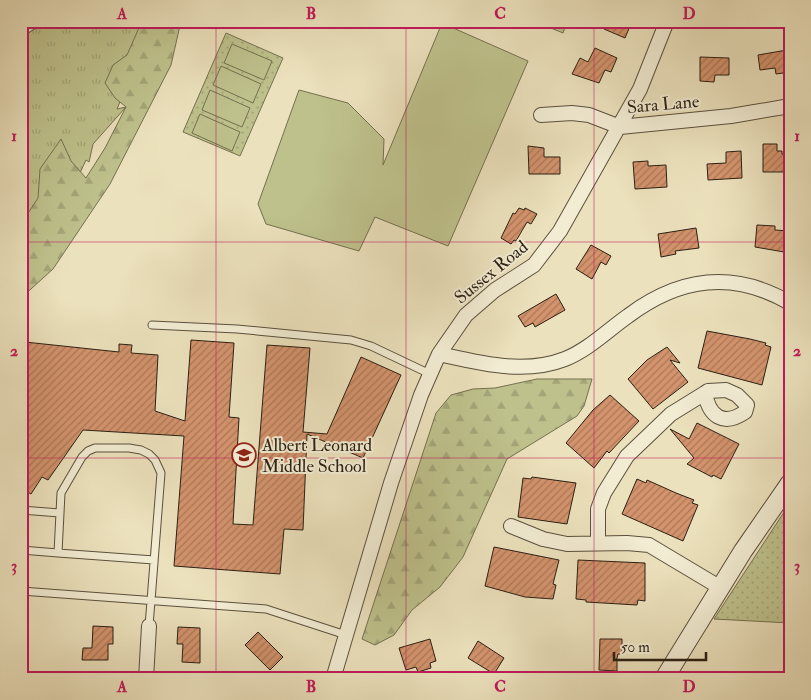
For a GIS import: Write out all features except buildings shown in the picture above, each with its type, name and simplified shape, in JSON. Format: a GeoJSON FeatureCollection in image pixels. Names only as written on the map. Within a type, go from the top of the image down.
{"type":"FeatureCollection","features":[{"type":"Feature","properties":{"kind":"street","name":"Sussex Road"},"geometry":{"type":"LineString","coordinates":[[333,679],[391,483],[420,395],[439,354],[466,315],[495,290],[534,265],[550,246],[620,127],[640,89],[667,21]]}},
{"type":"Feature","properties":{"kind":"street","name":"Sara Lane"},"geometry":{"type":"LineString","coordinates":[[541,115],[572,113],[588,115],[620,127],[731,116],[790,106]]}},
{"type":"Feature","properties":{"kind":"street"},"geometry":{"type":"LineString","coordinates":[[439,354],[512,367],[539,366],[566,359],[658,296],[684,286],[706,282],[748,284],[790,303]]}},
{"type":"Feature","properties":{"kind":"street"},"geometry":{"type":"LineString","coordinates":[[598,543],[598,508],[604,493],[627,456],[672,414],[705,393]]}},
{"type":"Feature","properties":{"kind":"street"},"geometry":{"type":"LineString","coordinates":[[664,679],[790,483]]}},
{"type":"Feature","properties":{"kind":"street"},"geometry":{"type":"LineString","coordinates":[[511,526],[543,539],[567,544],[649,545],[721,588]]}},
{"type":"Feature","properties":{"kind":"street"},"geometry":{"type":"LineString","coordinates":[[146,679],[149,626]]}},
{"type":"Feature","properties":{"kind":"lane"},"geometry":{"type":"LineString","coordinates":[[21,33],[33,25],[53,21]]}},
{"type":"Feature","properties":{"kind":"lane"},"geometry":{"type":"LineString","coordinates":[[152,325],[237,328],[351,340],[371,346],[430,374]]}},
{"type":"Feature","properties":{"kind":"lane"},"geometry":{"type":"LineString","coordinates":[[58,553],[61,493],[64,484],[88,450],[95,448],[141,450],[155,460],[161,472],[149,626]]}},
{"type":"Feature","properties":{"kind":"lane"},"geometry":{"type":"LineString","coordinates":[[21,510],[60,513]]}},
{"type":"Feature","properties":{"kind":"lane"},"geometry":{"type":"LineString","coordinates":[[21,550],[154,560]]}},
{"type":"Feature","properties":{"kind":"lane"},"geometry":{"type":"LineString","coordinates":[[21,591],[266,609],[287,614],[346,635]]}},
{"type":"Feature","properties":{"kind":"green space"},"geometry":{"type":"Polygon","coordinates":[[[21,21],[154,21],[117,109],[126,107],[93,144],[89,162],[86,160],[21,300],[21,21]]]}},
{"type":"Feature","properties":{"kind":"green space"},"geometry":{"type":"Polygon","coordinates":[[[142,21],[181,21],[171,65],[110,184],[53,269],[21,298],[21,224],[38,198],[40,169],[61,139],[71,161],[86,178],[105,148],[126,107],[115,98],[105,83],[113,65],[127,55],[142,21]]]}},
{"type":"Feature","properties":{"kind":"green space"},"geometry":{"type":"Polygon","coordinates":[[[534,21],[567,21],[563,33],[534,21]]]}},
{"type":"Feature","properties":{"kind":"green space"},"geometry":{"type":"Polygon","coordinates":[[[442,23],[528,61],[448,246],[375,217],[359,251],[266,224],[258,204],[299,90],[348,103],[384,139],[383,165],[442,23]]]}},
{"type":"Feature","properties":{"kind":"green space"},"geometry":{"type":"Polygon","coordinates":[[[226,33],[283,58],[240,156],[183,132],[226,33]]]}},
{"type":"Feature","properties":{"kind":"green space"},"geometry":{"type":"Polygon","coordinates":[[[232,44],[272,61],[264,80],[224,63],[232,44]]]}},
{"type":"Feature","properties":{"kind":"green space"},"geometry":{"type":"Polygon","coordinates":[[[221,66],[261,84],[253,103],[213,85],[221,66]]]}},
{"type":"Feature","properties":{"kind":"green space"},"geometry":{"type":"Polygon","coordinates":[[[210,90],[250,108],[242,127],[202,110],[210,90]]]}},
{"type":"Feature","properties":{"kind":"green space"},"geometry":{"type":"Polygon","coordinates":[[[200,114],[240,132],[232,151],[192,133],[200,114]]]}},
{"type":"Feature","properties":{"kind":"green space"},"geometry":{"type":"Polygon","coordinates":[[[537,379],[592,379],[584,406],[577,416],[507,459],[463,557],[440,587],[412,610],[394,635],[375,645],[362,639],[436,413],[451,395],[473,389],[495,388],[537,379]]]}},
{"type":"Feature","properties":{"kind":"green space"},"geometry":{"type":"Polygon","coordinates":[[[790,503],[790,623],[714,619],[790,503]]]}},
{"type":"Feature","properties":{"kind":"place","name":"Albert Leonard Middle School"},"geometry":{"type":"Point","coordinates":[244,455]}}]}
